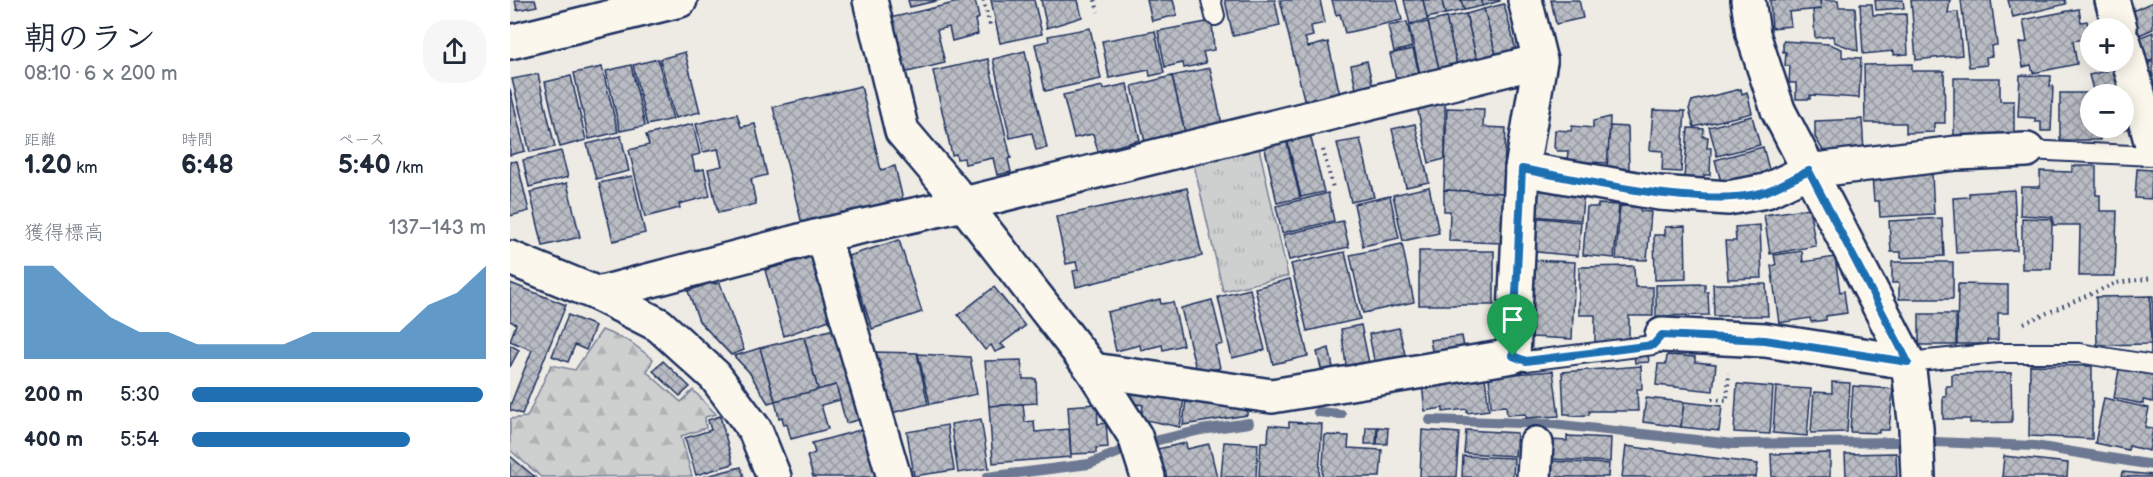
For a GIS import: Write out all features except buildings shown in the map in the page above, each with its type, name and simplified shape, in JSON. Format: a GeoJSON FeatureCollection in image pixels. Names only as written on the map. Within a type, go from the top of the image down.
{"type":"FeatureCollection","features":[{"type":"Feature","properties":{"kind":"street"},"geometry":{"type":"LineString","coordinates":[[510,42],[680,0]]}},
{"type":"Feature","properties":{"kind":"street"},"geometry":{"type":"LineString","coordinates":[[870,0],[902,130],[964,204],[1093,370],[1135,436],[1148,477]]}},
{"type":"Feature","properties":{"kind":"street"},"geometry":{"type":"LineString","coordinates":[[1093,370],[1272,396],[1513,356],[1522,169],[1540,61],[1525,0]]}},
{"type":"Feature","properties":{"kind":"street"},"geometry":{"type":"LineString","coordinates":[[1748,0],[1754,34],[1778,110],[1908,362],[1916,428],[1918,477]]}},
{"type":"Feature","properties":{"kind":"street"},"geometry":{"type":"LineString","coordinates":[[2112,0],[2117,18]]}},
{"type":"Feature","properties":{"kind":"street"},"geometry":{"type":"LineString","coordinates":[[598,294],[823,235],[964,204],[1540,61]]}},
{"type":"Feature","properties":{"kind":"street"},"geometry":{"type":"LineString","coordinates":[[2132,72],[2153,148]]}},
{"type":"Feature","properties":{"kind":"street"},"geometry":{"type":"LineString","coordinates":[[1522,169],[1659,193],[1728,198],[1766,191],[1809,171],[1957,153],[2027,150]]}},
{"type":"Feature","properties":{"kind":"street"},"geometry":{"type":"LineString","coordinates":[[823,235],[894,477]]}},
{"type":"Feature","properties":{"kind":"street"},"geometry":{"type":"LineString","coordinates":[[510,258],[598,294],[658,325],[715,376],[755,430],[774,477]]}},
{"type":"Feature","properties":{"kind":"street"},"geometry":{"type":"LineString","coordinates":[[1662,335],[1765,340],[1908,362]]}},
{"type":"Feature","properties":{"kind":"street"},"geometry":{"type":"LineString","coordinates":[[1534,477],[1536,444]]}},
{"type":"Feature","properties":{"kind":"lane"},"geometry":{"type":"LineString","coordinates":[[2027,150],[2153,156]]}},
{"type":"Feature","properties":{"kind":"lane"},"geometry":{"type":"LineString","coordinates":[[1513,356],[1526,361],[1653,345],[1662,335]]}},
{"type":"Feature","properties":{"kind":"lane"},"geometry":{"type":"LineString","coordinates":[[1908,362],[2019,353],[2079,353],[2153,365]]}},
{"type":"Feature","properties":{"kind":"path"},"geometry":{"type":"LineString","coordinates":[[983,0],[990,25]]}},
{"type":"Feature","properties":{"kind":"path"},"geometry":{"type":"LineString","coordinates":[[1095,0],[1098,12]]}},
{"type":"Feature","properties":{"kind":"path"},"geometry":{"type":"LineString","coordinates":[[2019,353],[2018,326],[2116,283],[2153,278]]}},
{"type":"Feature","properties":{"kind":"green space"},"geometry":{"type":"Polygon","coordinates":[[[1259,148],[1288,276],[1223,291],[1194,165],[1259,148]]]}},
{"type":"Feature","properties":{"kind":"green space"},"geometry":{"type":"Polygon","coordinates":[[[602,330],[629,341],[653,359],[647,372],[681,402],[693,390],[716,414],[705,417],[706,428],[681,436],[692,476],[541,477],[510,450],[510,419],[527,417],[551,365],[575,370],[602,330]]]}},
{"type":"Feature","properties":{"kind":"waterway"},"geometry":{"type":"LineString","coordinates":[[1318,412],[1341,414]]}},
{"type":"Feature","properties":{"kind":"waterway"},"geometry":{"type":"LineString","coordinates":[[1430,420],[1552,424],[1733,444],[1898,442]]}},
{"type":"Feature","properties":{"kind":"waterway"},"geometry":{"type":"LineString","coordinates":[[1146,443],[1201,430],[1249,423]]}},
{"type":"Feature","properties":{"kind":"waterway"},"geometry":{"type":"LineString","coordinates":[[1935,442],[2035,446],[2153,465]]}},
{"type":"Feature","properties":{"kind":"waterway"},"geometry":{"type":"LineString","coordinates":[[987,477],[1089,464],[1122,451]]}},
{"type":"Feature","properties":{"kind":"route"},"geometry":{"type":"LineString","coordinates":[[1522,169],[1659,193],[1728,198],[1766,191],[1809,171],[1908,362],[1765,340],[1662,335],[1653,345],[1526,361],[1513,356],[1522,169]]}}]}
